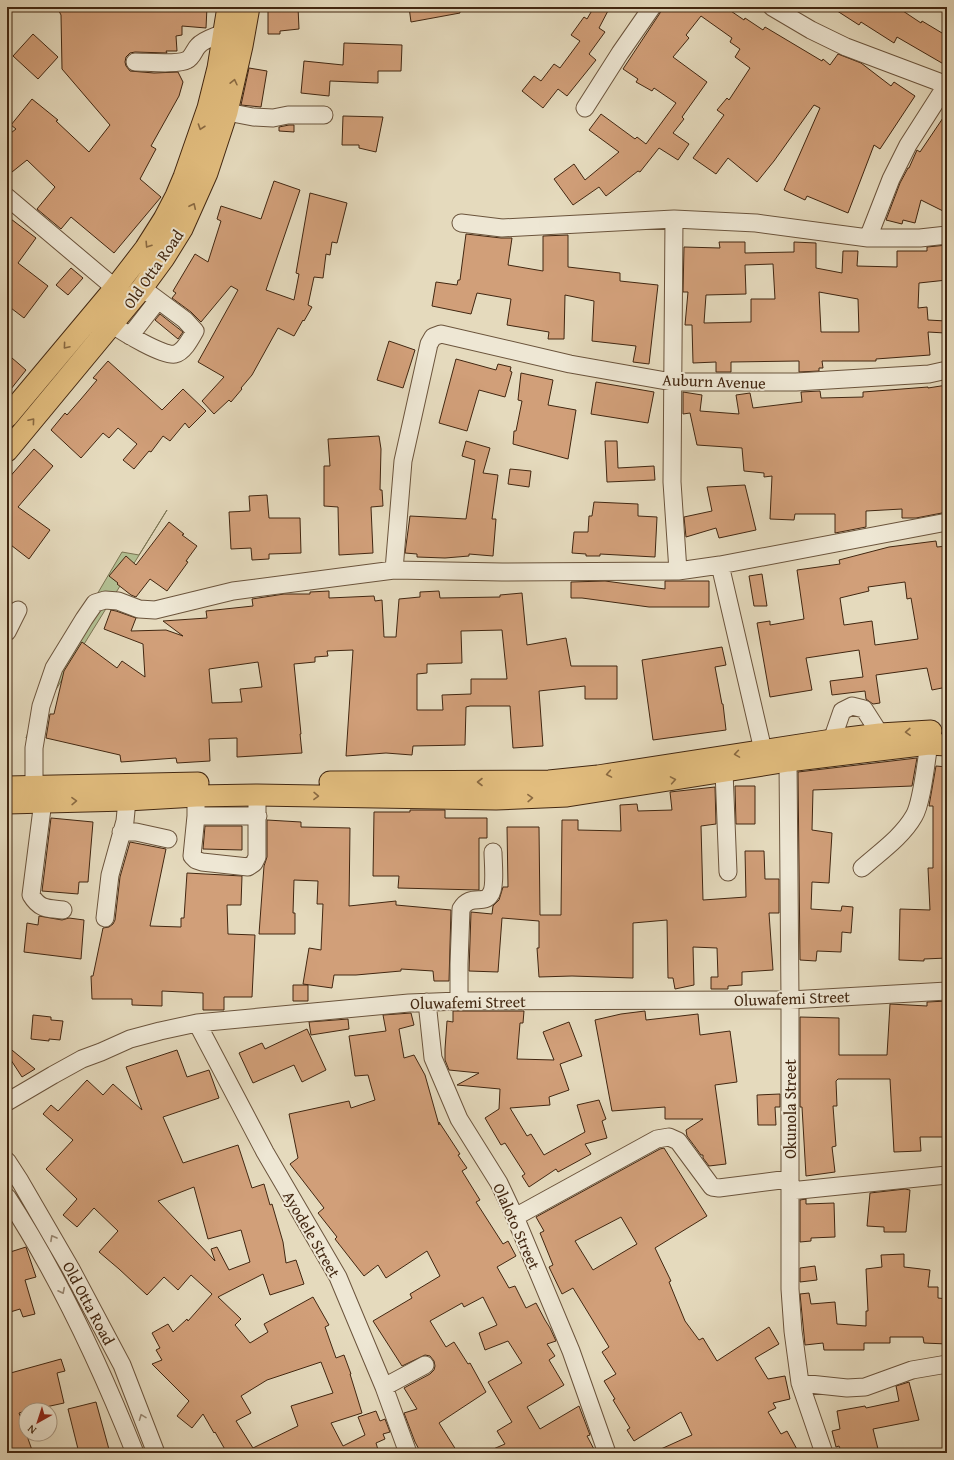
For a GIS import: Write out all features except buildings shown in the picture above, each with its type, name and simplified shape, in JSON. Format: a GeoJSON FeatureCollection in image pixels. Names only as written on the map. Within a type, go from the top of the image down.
{"type":"FeatureCollection","features":[{"type":"Feature","properties":{"kind":"main road","name":"Old Otta Road"},"geometry":{"type":"LineString","coordinates":[[7,417],[115,288],[145,249],[164,219],[176,196],[208,108],[218,68],[228,7]]}},
{"type":"Feature","properties":{"kind":"main road","name":"Old Otta Road"},"geometry":{"type":"LineString","coordinates":[[7,451],[113,325],[150,294],[164,258],[185,223],[207,173],[227,112],[249,7]]}},
{"type":"Feature","properties":{"kind":"main road"},"geometry":{"type":"LineString","coordinates":[[22,794],[127,800],[196,796],[257,795],[496,799],[567,796],[763,750],[880,734],[947,730]]}},
{"type":"Feature","properties":{"kind":"main road"},"geometry":{"type":"LineString","coordinates":[[22,794],[176,783],[549,781],[598,776],[649,776],[724,771],[788,761],[938,745]]}},
{"type":"Feature","properties":{"kind":"street"},"geometry":{"type":"LineString","coordinates":[[586,108],[620,53],[652,7]]}},
{"type":"Feature","properties":{"kind":"street"},"geometry":{"type":"LineString","coordinates":[[772,7],[811,30],[846,47],[947,84],[908,145],[891,179],[868,238]]}},
{"type":"Feature","properties":{"kind":"street"},"geometry":{"type":"LineString","coordinates":[[135,62],[178,62],[187,60],[193,55],[197,46],[223,33]]}},
{"type":"Feature","properties":{"kind":"street"},"geometry":{"type":"LineString","coordinates":[[227,112],[253,117],[273,118],[288,115],[324,115]]}},
{"type":"Feature","properties":{"kind":"street"},"geometry":{"type":"LineString","coordinates":[[7,197],[115,288]]}},
{"type":"Feature","properties":{"kind":"street"},"geometry":{"type":"LineString","coordinates":[[674,218],[672,482],[678,571]]}},
{"type":"Feature","properties":{"kind":"street"},"geometry":{"type":"LineString","coordinates":[[461,223],[502,228],[674,218],[770,224],[868,238],[920,238],[947,235]]}},
{"type":"Feature","properties":{"kind":"street"},"geometry":{"type":"LineString","coordinates":[[113,325],[130,336],[168,354],[176,354],[183,349],[195,330],[150,294],[130,336]]}},
{"type":"Feature","properties":{"kind":"street","name":"Auburn Avenue"},"geometry":{"type":"LineString","coordinates":[[394,570],[403,462],[429,344],[433,337],[441,334],[570,364],[672,382],[796,382],[929,374],[947,370]]}},
{"type":"Feature","properties":{"kind":"street"},"geometry":{"type":"LineString","coordinates":[[63,910],[44,908],[36,904],[32,895],[22,794],[34,748],[41,706],[54,668],[95,604],[105,600],[118,601],[139,609],[155,610],[233,591],[394,570],[502,572],[678,571],[720,565],[947,522]]}},
{"type":"Feature","properties":{"kind":"street"},"geometry":{"type":"LineString","coordinates":[[720,565],[763,750]]}},
{"type":"Feature","properties":{"kind":"street"},"geometry":{"type":"LineString","coordinates":[[7,632],[18,610]]}},
{"type":"Feature","properties":{"kind":"street"},"geometry":{"type":"LineString","coordinates":[[832,740],[842,711],[852,706],[864,709],[880,734]]}},
{"type":"Feature","properties":{"kind":"street"},"geometry":{"type":"LineString","coordinates":[[862,868],[904,830],[915,815],[938,745]]}},
{"type":"Feature","properties":{"kind":"street","name":"Okunola Street"},"geometry":{"type":"LineString","coordinates":[[788,761],[790,1289],[793,1331],[800,1383],[824,1453]]}},
{"type":"Feature","properties":{"kind":"street"},"geometry":{"type":"LineString","coordinates":[[724,771],[728,872]]}},
{"type":"Feature","properties":{"kind":"street"},"geometry":{"type":"LineString","coordinates":[[196,796],[196,816],[192,856],[196,860],[248,867],[254,863],[256,857],[258,816],[257,795]]}},
{"type":"Feature","properties":{"kind":"street"},"geometry":{"type":"LineString","coordinates":[[105,918],[110,875],[125,821],[127,800]]}},
{"type":"Feature","properties":{"kind":"street"},"geometry":{"type":"LineString","coordinates":[[196,816],[258,816]]}},
{"type":"Feature","properties":{"kind":"street"},"geometry":{"type":"LineString","coordinates":[[121,832],[136,832],[168,839]]}},
{"type":"Feature","properties":{"kind":"street"},"geometry":{"type":"LineString","coordinates":[[460,1001],[459,964],[461,909],[469,900],[486,899],[491,895],[493,888],[493,852]]}},
{"type":"Feature","properties":{"kind":"street","name":"Oluwafemi Street"},"geometry":{"type":"LineString","coordinates":[[7,1102],[77,1062],[130,1038],[197,1023],[427,1002],[790,1000],[947,991]]}},
{"type":"Feature","properties":{"kind":"street","name":"Olaloto Street"},"geometry":{"type":"LineString","coordinates":[[427,1002],[432,1058],[458,1119],[499,1183],[515,1217],[571,1351],[607,1453]]}},
{"type":"Feature","properties":{"kind":"street","name":"Ayodele Street"},"geometry":{"type":"LineString","coordinates":[[197,1023],[265,1152],[338,1277],[384,1387],[408,1453]]}},
{"type":"Feature","properties":{"kind":"street"},"geometry":{"type":"LineString","coordinates":[[515,1217],[657,1139],[669,1137],[678,1141],[712,1187],[720,1188],[790,1185],[947,1176]]}},
{"type":"Feature","properties":{"kind":"street","name":"Old Otta Road"},"geometry":{"type":"LineString","coordinates":[[7,1161],[71,1269],[122,1365],[156,1453]]}},
{"type":"Feature","properties":{"kind":"street","name":"Old Otta Road"},"geometry":{"type":"LineString","coordinates":[[7,1197],[51,1269],[112,1395],[135,1453]]}},
{"type":"Feature","properties":{"kind":"street"},"geometry":{"type":"LineString","coordinates":[[800,1383],[847,1388],[865,1387],[912,1370],[947,1364]]}},
{"type":"Feature","properties":{"kind":"street"},"geometry":{"type":"LineString","coordinates":[[384,1387],[425,1365]]}},
{"type":"Feature","properties":{"kind":"green space"},"geometry":{"type":"Polygon","coordinates":[[[167,510],[26,738],[55,656],[86,613],[122,552],[139,555],[167,510]]]}}]}
